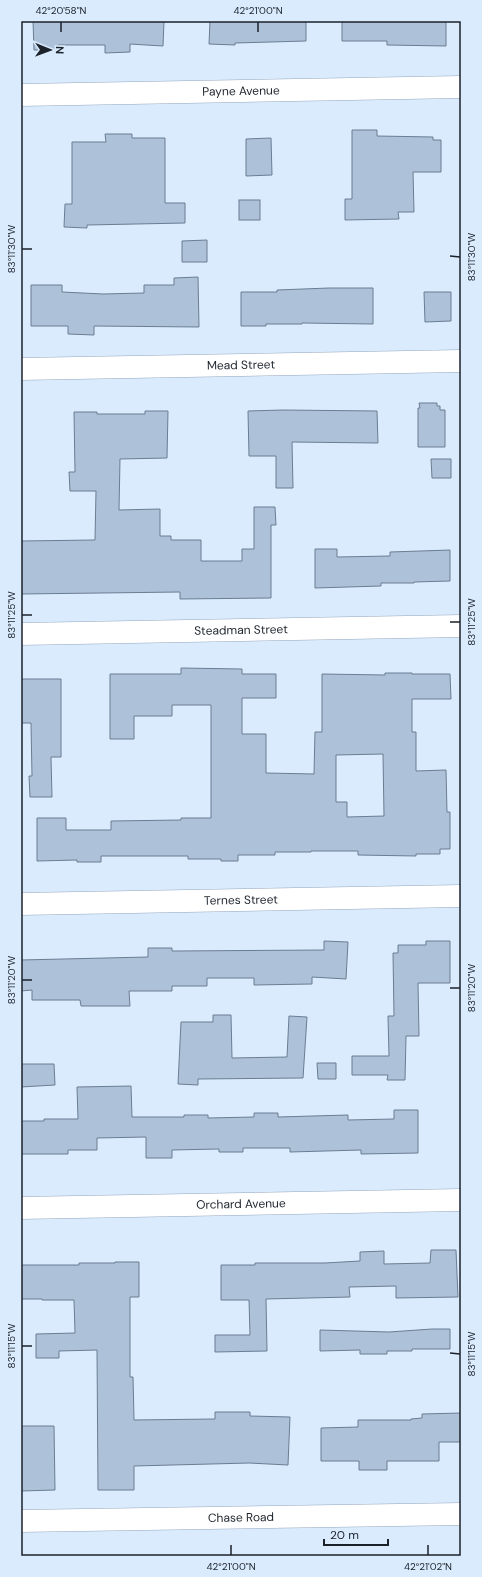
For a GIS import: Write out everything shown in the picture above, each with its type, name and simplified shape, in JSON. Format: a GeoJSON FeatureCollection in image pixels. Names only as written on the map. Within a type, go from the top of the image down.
{"type":"FeatureCollection","features":[{"type":"Feature","properties":{"kind":"street","name":"Payne Avenue"},"geometry":{"type":"LineString","coordinates":[[21,95],[461,87]]}},
{"type":"Feature","properties":{"kind":"street","name":"Mead Street"},"geometry":{"type":"LineString","coordinates":[[21,369],[461,361]]}},
{"type":"Feature","properties":{"kind":"street","name":"Steadman Street"},"geometry":{"type":"LineString","coordinates":[[21,634],[461,626]]}},
{"type":"Feature","properties":{"kind":"street","name":"Ternes Street"},"geometry":{"type":"LineString","coordinates":[[21,904],[461,896]]}},
{"type":"Feature","properties":{"kind":"street","name":"Orchard Avenue"},"geometry":{"type":"LineString","coordinates":[[21,1208],[461,1200]]}},
{"type":"Feature","properties":{"kind":"street","name":"Chase Road"},"geometry":{"type":"LineString","coordinates":[[21,1521],[461,1514]]}},
{"type":"Feature","properties":{"kind":"building"},"geometry":{"type":"Polygon","coordinates":[[[33,21],[164,21],[163,46],[130,44],[130,52],[105,53],[105,45],[58,45],[58,50],[34,50],[33,21]]]}},
{"type":"Feature","properties":{"kind":"building"},"geometry":{"type":"Polygon","coordinates":[[[210,21],[306,21],[306,41],[235,43],[235,45],[209,44],[210,21]]]}},
{"type":"Feature","properties":{"kind":"building"},"geometry":{"type":"Polygon","coordinates":[[[342,21],[446,21],[446,46],[387,45],[387,41],[342,41],[342,21]]]}},
{"type":"Feature","properties":{"kind":"building"},"geometry":{"type":"Polygon","coordinates":[[[352,130],[377,130],[377,136],[433,137],[433,140],[441,140],[441,172],[413,172],[414,212],[398,212],[399,219],[345,220],[345,199],[352,199],[352,130]]]}},
{"type":"Feature","properties":{"kind":"building"},"geometry":{"type":"Polygon","coordinates":[[[105,134],[132,134],[132,138],[165,138],[165,203],[185,203],[185,223],[87,225],[87,228],[64,227],[65,204],[72,204],[72,142],[106,142],[105,134]]]}},
{"type":"Feature","properties":{"kind":"building"},"geometry":{"type":"Polygon","coordinates":[[[271,138],[272,175],[246,176],[246,139],[271,138]]]}},
{"type":"Feature","properties":{"kind":"building"},"geometry":{"type":"Polygon","coordinates":[[[239,200],[260,200],[260,220],[239,220],[239,200]]]}},
{"type":"Feature","properties":{"kind":"building"},"geometry":{"type":"Polygon","coordinates":[[[207,240],[207,262],[182,262],[182,241],[207,240]]]}},
{"type":"Feature","properties":{"kind":"building"},"geometry":{"type":"Polygon","coordinates":[[[198,277],[199,327],[94,326],[94,335],[68,334],[68,326],[31,326],[31,285],[62,285],[62,292],[103,294],[144,293],[144,285],[174,285],[174,278],[198,277]]]}},
{"type":"Feature","properties":{"kind":"building"},"geometry":{"type":"Polygon","coordinates":[[[373,288],[373,324],[302,323],[266,324],[266,326],[241,326],[241,292],[277,292],[277,290],[373,288]]]}},
{"type":"Feature","properties":{"kind":"building"},"geometry":{"type":"Polygon","coordinates":[[[424,292],[451,292],[451,321],[425,322],[424,292]]]}},
{"type":"Feature","properties":{"kind":"building"},"geometry":{"type":"Polygon","coordinates":[[[419,403],[437,403],[437,406],[440,406],[440,410],[445,410],[445,447],[418,447],[419,403]]]}},
{"type":"Feature","properties":{"kind":"building"},"geometry":{"type":"Polygon","coordinates":[[[145,411],[168,411],[167,458],[120,459],[119,510],[160,509],[160,536],[171,536],[171,540],[201,540],[201,561],[242,561],[242,549],[254,549],[254,507],[275,507],[276,525],[271,525],[271,598],[180,599],[180,592],[21,594],[21,541],[95,540],[96,491],[70,491],[69,472],[75,472],[74,412],[97,412],[97,414],[145,414],[145,411]]]}},
{"type":"Feature","properties":{"kind":"building"},"geometry":{"type":"Polygon","coordinates":[[[248,411],[377,411],[378,443],[292,442],[293,488],[276,488],[276,456],[249,456],[248,411]]]}},
{"type":"Feature","properties":{"kind":"building"},"geometry":{"type":"Polygon","coordinates":[[[431,459],[451,459],[451,478],[432,478],[431,459]]]}},
{"type":"Feature","properties":{"kind":"building"},"geometry":{"type":"Polygon","coordinates":[[[315,549],[337,549],[337,557],[390,556],[390,552],[450,550],[450,581],[381,583],[381,586],[315,588],[315,549]]]}},
{"type":"Feature","properties":{"kind":"building"},"geometry":{"type":"Polygon","coordinates":[[[181,668],[242,669],[242,674],[276,674],[276,698],[242,698],[242,734],[266,734],[266,773],[314,774],[315,732],[322,732],[322,674],[450,674],[451,699],[412,699],[412,732],[416,732],[416,771],[446,770],[447,812],[450,812],[450,849],[440,849],[440,854],[416,854],[416,856],[358,855],[358,851],[311,851],[275,852],[275,855],[238,855],[238,861],[221,861],[221,859],[188,859],[188,856],[101,856],[101,862],[77,862],[77,860],[37,861],[37,818],[66,818],[66,830],[111,830],[111,821],[211,818],[211,705],[172,705],[172,716],[134,716],[134,739],[110,739],[110,674],[181,674],[181,668]],[[383,754],[336,755],[336,802],[347,802],[347,817],[384,816],[383,754]]]}},
{"type":"Feature","properties":{"kind":"building"},"geometry":{"type":"Polygon","coordinates":[[[21,679],[61,679],[61,757],[51,757],[52,797],[30,797],[29,776],[32,776],[31,723],[21,723],[21,679]]]}},
{"type":"Feature","properties":{"kind":"building"},"geometry":{"type":"Polygon","coordinates":[[[324,941],[348,942],[346,979],[312,977],[312,984],[254,985],[254,978],[207,978],[207,986],[172,986],[172,991],[129,991],[130,1006],[81,1006],[80,1000],[32,1000],[32,990],[21,991],[21,960],[148,957],[148,948],[172,948],[172,951],[324,950],[324,941]]]}},
{"type":"Feature","properties":{"kind":"building"},"geometry":{"type":"Polygon","coordinates":[[[426,941],[450,941],[450,983],[418,983],[419,1036],[406,1036],[405,1080],[387,1080],[388,1075],[352,1075],[352,1056],[389,1056],[388,1016],[394,1016],[393,953],[398,953],[398,945],[426,945],[426,941]]]}},
{"type":"Feature","properties":{"kind":"building"},"geometry":{"type":"Polygon","coordinates":[[[213,1015],[231,1015],[232,1058],[287,1057],[289,1016],[307,1017],[303,1078],[198,1079],[198,1085],[178,1084],[181,1022],[213,1022],[213,1015]]]}},
{"type":"Feature","properties":{"kind":"building"},"geometry":{"type":"Polygon","coordinates":[[[317,1063],[336,1063],[336,1079],[318,1079],[317,1063]]]}},
{"type":"Feature","properties":{"kind":"building"},"geometry":{"type":"Polygon","coordinates":[[[21,1064],[54,1064],[55,1085],[21,1087],[21,1064]]]}},
{"type":"Feature","properties":{"kind":"building"},"geometry":{"type":"Polygon","coordinates":[[[131,1086],[132,1117],[184,1117],[184,1115],[208,1115],[208,1118],[254,1117],[254,1113],[278,1113],[278,1117],[348,1115],[348,1120],[394,1119],[394,1110],[418,1110],[418,1153],[361,1154],[361,1150],[290,1152],[290,1148],[243,1148],[243,1152],[219,1152],[219,1149],[172,1150],[172,1158],[146,1158],[146,1137],[97,1138],[97,1150],[68,1150],[68,1154],[21,1154],[21,1121],[78,1119],[77,1087],[131,1086]]]}},
{"type":"Feature","properties":{"kind":"building"},"geometry":{"type":"Polygon","coordinates":[[[431,1250],[456,1250],[458,1297],[396,1298],[396,1286],[349,1287],[350,1297],[266,1299],[267,1351],[215,1352],[215,1335],[250,1335],[249,1300],[221,1300],[221,1265],[360,1261],[360,1252],[384,1251],[384,1264],[430,1263],[431,1250]]]}},
{"type":"Feature","properties":{"kind":"building"},"geometry":{"type":"Polygon","coordinates":[[[139,1262],[139,1297],[130,1297],[130,1377],[133,1377],[134,1420],[215,1419],[215,1412],[250,1412],[250,1416],[290,1417],[288,1465],[249,1463],[134,1466],[134,1490],[98,1490],[97,1350],[59,1351],[59,1358],[36,1358],[36,1334],[75,1333],[74,1300],[21,1299],[21,1265],[79,1265],[79,1263],[139,1262]]]}},
{"type":"Feature","properties":{"kind":"building"},"geometry":{"type":"Polygon","coordinates":[[[450,1329],[450,1349],[412,1349],[412,1351],[387,1351],[387,1354],[360,1354],[360,1350],[320,1351],[320,1330],[389,1332],[450,1329]]]}},
{"type":"Feature","properties":{"kind":"building"},"geometry":{"type":"Polygon","coordinates":[[[461,1413],[461,1442],[439,1442],[439,1461],[387,1461],[387,1470],[359,1470],[359,1461],[321,1461],[321,1428],[358,1427],[358,1420],[411,1420],[422,1418],[422,1414],[461,1413]]]}},
{"type":"Feature","properties":{"kind":"building"},"geometry":{"type":"Polygon","coordinates":[[[21,1426],[54,1426],[55,1490],[21,1491],[21,1426]]]}}]}
